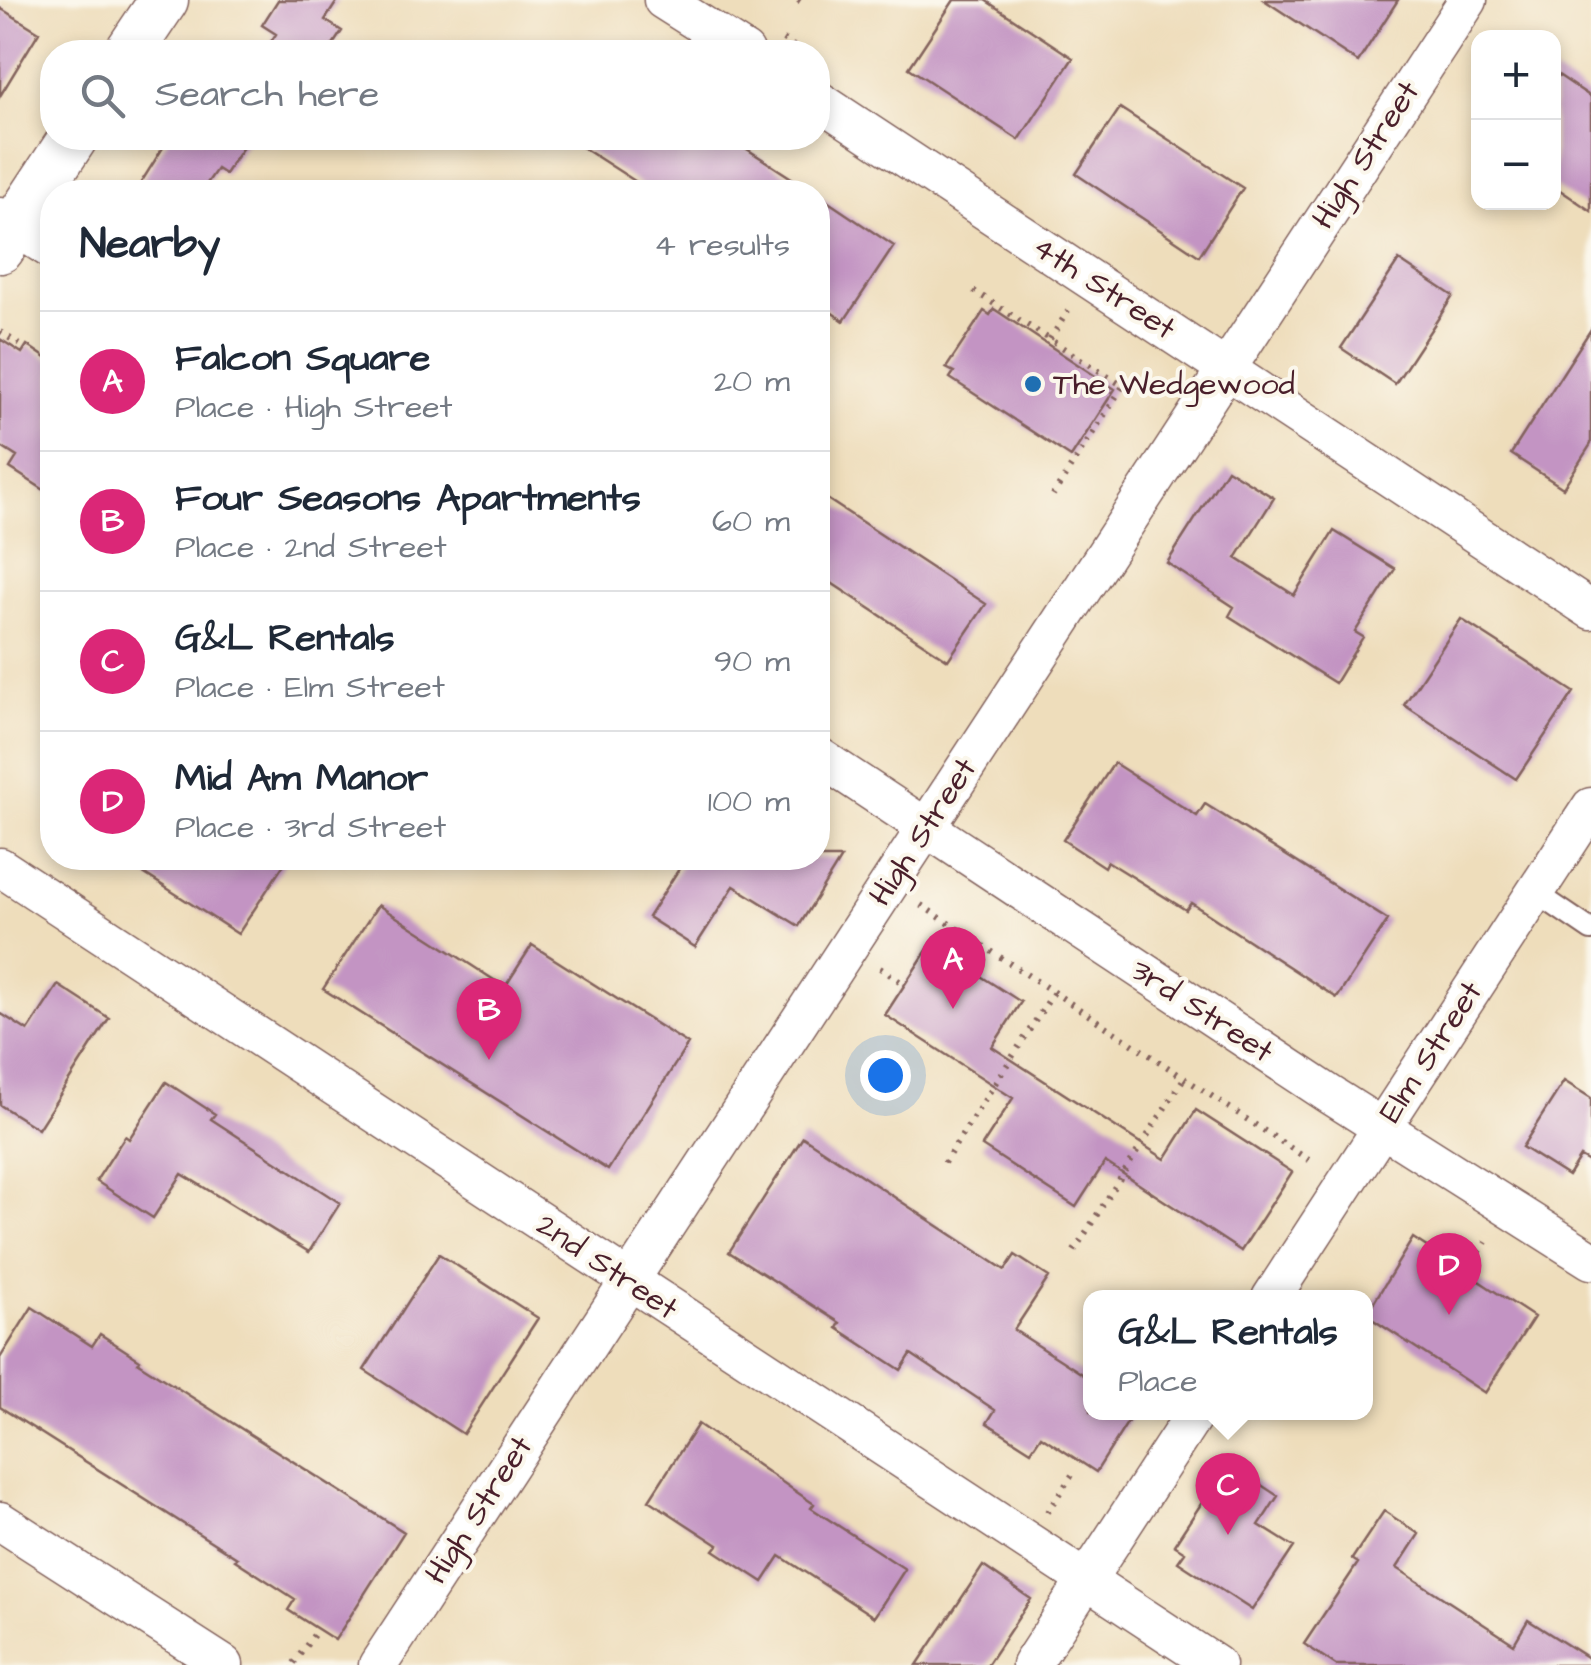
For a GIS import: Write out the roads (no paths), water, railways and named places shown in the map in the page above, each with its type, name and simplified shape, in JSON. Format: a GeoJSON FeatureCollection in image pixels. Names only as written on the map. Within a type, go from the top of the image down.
{"type":"FeatureCollection","features":[{"type":"Feature","properties":{"kind":"street"},"geometry":{"type":"LineString","coordinates":[[137,40],[164,0]]}},
{"type":"Feature","properties":{"kind":"street"},"geometry":{"type":"LineString","coordinates":[[663,0],[725,40]]}},
{"type":"Feature","properties":{"kind":"street","name":"High Street"},"geometry":{"type":"LineString","coordinates":[[378,1665],[1468,0]]}},
{"type":"Feature","properties":{"kind":"street","name":"4th Street"},"geometry":{"type":"LineString","coordinates":[[830,108],[1591,610]]}},
{"type":"Feature","properties":{"kind":"street"},"geometry":{"type":"LineString","coordinates":[[49,180],[66,150]]}},
{"type":"Feature","properties":{"kind":"street"},"geometry":{"type":"LineString","coordinates":[[17,236],[40,196]]}},
{"type":"Feature","properties":{"kind":"street","name":"3rd Street"},"geometry":{"type":"LineString","coordinates":[[830,764],[1382,1128],[1591,1260]]}},
{"type":"Feature","properties":{"kind":"street","name":"Elm Street"},"geometry":{"type":"LineString","coordinates":[[1275,1290],[1591,806]]}},
{"type":"Feature","properties":{"kind":"street","name":"2nd Street"},"geometry":{"type":"LineString","coordinates":[[0,867],[1216,1665]]}},
{"type":"Feature","properties":{"kind":"street"},"geometry":{"type":"LineString","coordinates":[[1030,1665],[1191,1420]]}},
{"type":"Feature","properties":{"kind":"street"},"geometry":{"type":"LineString","coordinates":[[0,1520],[224,1665]]}},
{"type":"Feature","properties":{"kind":"lane"},"geometry":{"type":"LineString","coordinates":[[1536,892],[1591,930]]}},
{"type":"Feature","properties":{"kind":"place","name":"The Wedgewood"},"geometry":{"type":"Point","coordinates":[1033,384]}},
{"type":"Feature","properties":{"kind":"place","name":"Falcon Square"},"geometry":{"type":"Point","coordinates":[953,1009]}},
{"type":"Feature","properties":{"kind":"place","name":"Four Seasons Apartments"},"geometry":{"type":"Point","coordinates":[489,1060]}},
{"type":"Feature","properties":{"kind":"place","name":"Mid Am Manor"},"geometry":{"type":"Point","coordinates":[1449,1315]}},
{"type":"Feature","properties":{"kind":"place","name":"G&L Rentals"},"geometry":{"type":"Point","coordinates":[1228,1535]}}]}
